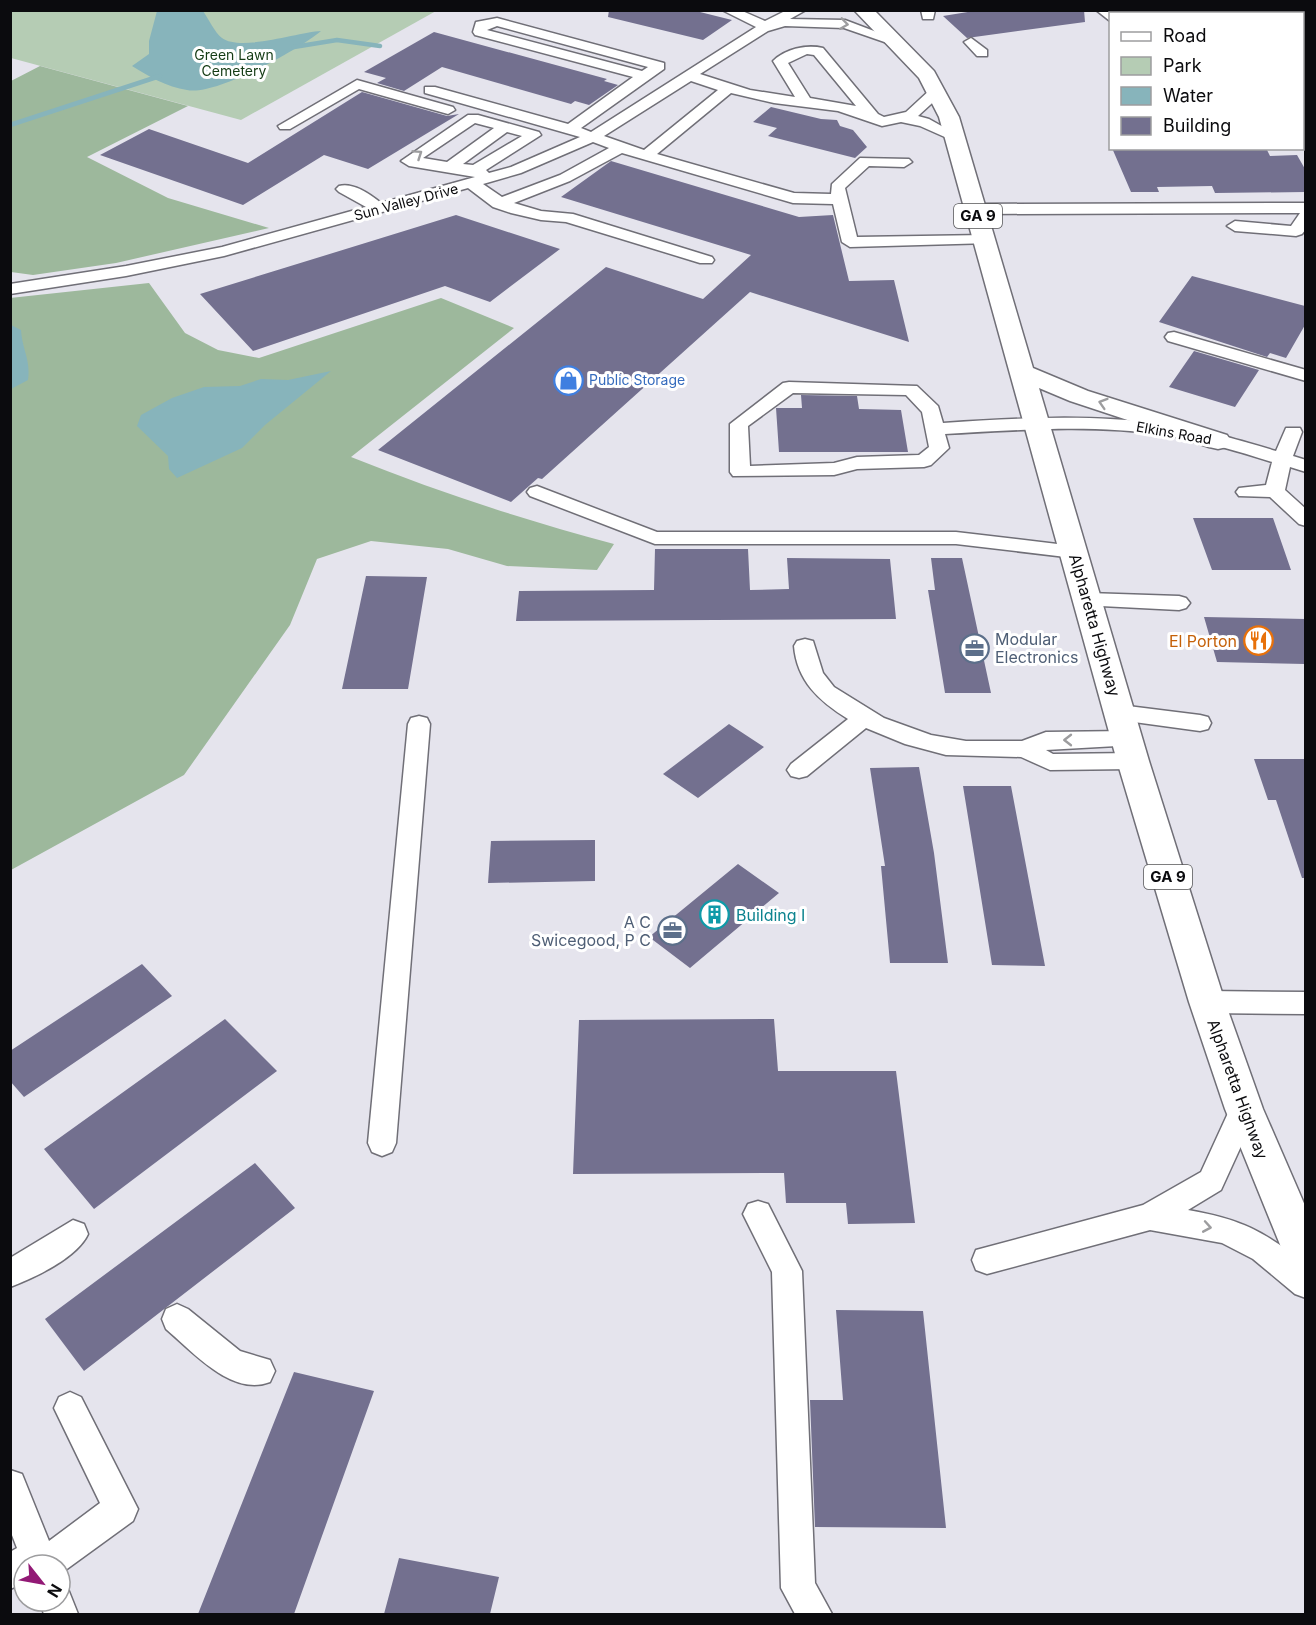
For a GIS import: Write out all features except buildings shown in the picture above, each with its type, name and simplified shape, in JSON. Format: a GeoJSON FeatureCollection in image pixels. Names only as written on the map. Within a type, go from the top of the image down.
{"type":"FeatureCollection","features":[{"type":"Feature","properties":{"kind":"highway","name":"Alpharetta Highway"},"geometry":{"type":"LineString","coordinates":[[863,10],[918,64],[937,91],[949,117],[1127,738],[1207,1002],[1244,1110],[1305,1257]]}},
{"type":"Feature","properties":{"kind":"highway"},"geometry":{"type":"LineString","coordinates":[[893,12],[892,22],[896,42]]}},
{"type":"Feature","properties":{"kind":"highway"},"geometry":{"type":"LineString","coordinates":[[1024,373],[1079,396],[1218,441]]}},
{"type":"Feature","properties":{"kind":"street"},"geometry":{"type":"LineString","coordinates":[[728,10],[767,27]]}},
{"type":"Feature","properties":{"kind":"street","name":"Sun Valley Drive"},"geometry":{"type":"LineString","coordinates":[[10,289],[126,271],[224,251],[380,209],[479,177],[543,161],[593,137],[767,27],[790,15],[830,10]]}},
{"type":"Feature","properties":{"kind":"street"},"geometry":{"type":"LineString","coordinates":[[790,15],[866,29],[896,42]]}},
{"type":"Feature","properties":{"kind":"street"},"geometry":{"type":"LineString","coordinates":[[570,129],[645,76],[659,66],[496,22],[485,23],[479,28],[480,32],[645,76]]}},
{"type":"Feature","properties":{"kind":"street"},"geometry":{"type":"LineString","coordinates":[[970,42],[982,53]]}},
{"type":"Feature","properties":{"kind":"street"},"geometry":{"type":"LineString","coordinates":[[806,102],[780,61],[805,50],[818,51],[871,115],[882,122],[903,118],[921,108],[937,91]]}},
{"type":"Feature","properties":{"kind":"street"},"geometry":{"type":"LineString","coordinates":[[693,51],[718,58]]}},
{"type":"Feature","properties":{"kind":"street"},"geometry":{"type":"LineString","coordinates":[[691,76],[757,96],[806,102],[871,115]]}},
{"type":"Feature","properties":{"kind":"street"},"geometry":{"type":"LineString","coordinates":[[285,126],[357,84],[534,135],[479,177]]}},
{"type":"Feature","properties":{"kind":"street"},"geometry":{"type":"LineString","coordinates":[[645,156],[729,88]]}},
{"type":"Feature","properties":{"kind":"street"},"geometry":{"type":"LineString","coordinates":[[430,90],[570,129],[645,156],[793,198],[840,199]]}},
{"type":"Feature","properties":{"kind":"street"},"geometry":{"type":"LineString","coordinates":[[473,118],[409,161],[449,167],[479,177],[499,204],[545,218],[567,217],[706,261]]}},
{"type":"Feature","properties":{"kind":"street"},"geometry":{"type":"LineString","coordinates":[[903,118],[924,122],[956,138]]}},
{"type":"Feature","properties":{"kind":"street"},"geometry":{"type":"LineString","coordinates":[[449,167],[506,127]]}},
{"type":"Feature","properties":{"kind":"street"},"geometry":{"type":"LineString","coordinates":[[499,204],[565,178],[621,147]]}},
{"type":"Feature","properties":{"kind":"street"},"geometry":{"type":"LineString","coordinates":[[904,162],[865,161],[837,187],[850,242],[985,240]]}},
{"type":"Feature","properties":{"kind":"street"},"geometry":{"type":"LineString","coordinates":[[344,189],[365,198],[380,209]]}},
{"type":"Feature","properties":{"kind":"street"},"geometry":{"type":"LineString","coordinates":[[976,209],[1305,208]]}},
{"type":"Feature","properties":{"kind":"street"},"geometry":{"type":"LineString","coordinates":[[1235,226],[1296,231],[1305,216]]}},
{"type":"Feature","properties":{"kind":"street"},"geometry":{"type":"LineString","coordinates":[[1174,337],[1305,376]]}},
{"type":"Feature","properties":{"kind":"street"},"geometry":{"type":"LineString","coordinates":[[789,387],[911,390],[931,410],[935,429],[939,448],[924,461],[857,463],[834,469],[740,472],[738,424],[789,387]]}},
{"type":"Feature","properties":{"kind":"street","name":"Elkins Road"},"geometry":{"type":"LineString","coordinates":[[935,429],[1039,426],[1146,427],[1218,441],[1305,466]]}},
{"type":"Feature","properties":{"kind":"street"},"geometry":{"type":"LineString","coordinates":[[1275,491],[1282,459],[1293,432]]}},
{"type":"Feature","properties":{"kind":"street"},"geometry":{"type":"LineString","coordinates":[[1246,492],[1275,491],[1305,520]]}},
{"type":"Feature","properties":{"kind":"street"},"geometry":{"type":"LineString","coordinates":[[537,492],[655,538],[956,538],[1074,552]]}},
{"type":"Feature","properties":{"kind":"street"},"geometry":{"type":"LineString","coordinates":[[1088,600],[1179,603]]}},
{"type":"Feature","properties":{"kind":"street"},"geometry":{"type":"LineString","coordinates":[[805,646],[806,661],[817,683],[838,701],[865,717],[926,742],[946,747],[1025,749],[1050,762],[1127,738],[1200,723]]}},
{"type":"Feature","properties":{"kind":"street"},"geometry":{"type":"LineString","coordinates":[[799,770],[865,717]]}},
{"type":"Feature","properties":{"kind":"street"},"geometry":{"type":"LineString","coordinates":[[382,1143],[419,724]]}},
{"type":"Feature","properties":{"kind":"street"},"geometry":{"type":"LineString","coordinates":[[1207,1002],[1305,1003]]}},
{"type":"Feature","properties":{"kind":"street"},"geometry":{"type":"LineString","coordinates":[[987,1260],[1150,1217],[1211,1181],[1227,1151],[1244,1110]]}},
{"type":"Feature","properties":{"kind":"street"},"geometry":{"type":"LineString","coordinates":[[758,1214],[787,1271],[798,1588],[815,1614]]}},
{"type":"Feature","properties":{"kind":"street"},"geometry":{"type":"LineString","coordinates":[[1150,1217],[1226,1230],[1264,1249],[1305,1284]]}},
{"type":"Feature","properties":{"kind":"street"},"geometry":{"type":"LineString","coordinates":[[10,1273],[32,1263],[73,1234]]}},
{"type":"Feature","properties":{"kind":"street"},"geometry":{"type":"LineString","coordinates":[[177,1319],[232,1364],[259,1371]]}},
{"type":"Feature","properties":{"kind":"street"},"geometry":{"type":"LineString","coordinates":[[51,1553],[121,1509],[70,1408]]}},
{"type":"Feature","properties":{"kind":"street"},"geometry":{"type":"LineString","coordinates":[[10,1486],[30,1553]]}},
{"type":"Feature","properties":{"kind":"green space","name":"Green Lawn Cemetery"},"geometry":{"type":"Polygon","coordinates":[[[10,11],[436,11],[241,120],[11,58],[10,11]]]}},
{"type":"Feature","properties":{"kind":"green space"},"geometry":{"type":"Polygon","coordinates":[[[40,66],[188,106],[87,157],[168,198],[269,228],[116,263],[33,275],[11,272],[11,81],[40,66]]]}},
{"type":"Feature","properties":{"kind":"green space"},"geometry":{"type":"Polygon","coordinates":[[[149,283],[185,333],[218,350],[259,358],[441,298],[514,328],[351,457],[481,505],[614,544],[597,570],[507,566],[448,549],[371,541],[317,559],[290,625],[184,775],[11,870],[10,298],[149,283]]]}},
{"type":"Feature","properties":{"kind":"water"},"geometry":{"type":"Polygon","coordinates":[[[157,11],[203,11],[219,36],[231,42],[256,42],[321,31],[276,60],[236,79],[200,90],[187,90],[165,84],[132,66],[149,54],[149,41],[157,11]]]}},
{"type":"Feature","properties":{"kind":"water"},"geometry":{"type":"Polygon","coordinates":[[[11,325],[21,330],[29,373],[28,380],[11,389],[11,325]]]}},
{"type":"Feature","properties":{"kind":"water"},"geometry":{"type":"Polygon","coordinates":[[[331,371],[265,425],[242,448],[177,478],[169,469],[168,456],[137,426],[141,415],[172,398],[204,387],[240,386],[261,379],[288,380],[331,371]]]}},
{"type":"Feature","properties":{"kind":"waterway"},"geometry":{"type":"LineString","coordinates":[[294,47],[337,40],[380,46]]}},
{"type":"Feature","properties":{"kind":"waterway"},"geometry":{"type":"LineString","coordinates":[[10,125],[160,76]]}},
{"type":"Feature","properties":{"kind":"place","name":"Public Storage"},"geometry":{"type":"Point","coordinates":[568,380]}},
{"type":"Feature","properties":{"kind":"place","name":"El Porton"},"geometry":{"type":"Point","coordinates":[1258,641]}},
{"type":"Feature","properties":{"kind":"place","name":"Modular Electronics"},"geometry":{"type":"Point","coordinates":[974,648]}},
{"type":"Feature","properties":{"kind":"place","name":"Building I"},"geometry":{"type":"Point","coordinates":[715,915]}},
{"type":"Feature","properties":{"kind":"place","name":"A C Swicegood, P C"},"geometry":{"type":"Point","coordinates":[672,931]}}]}
